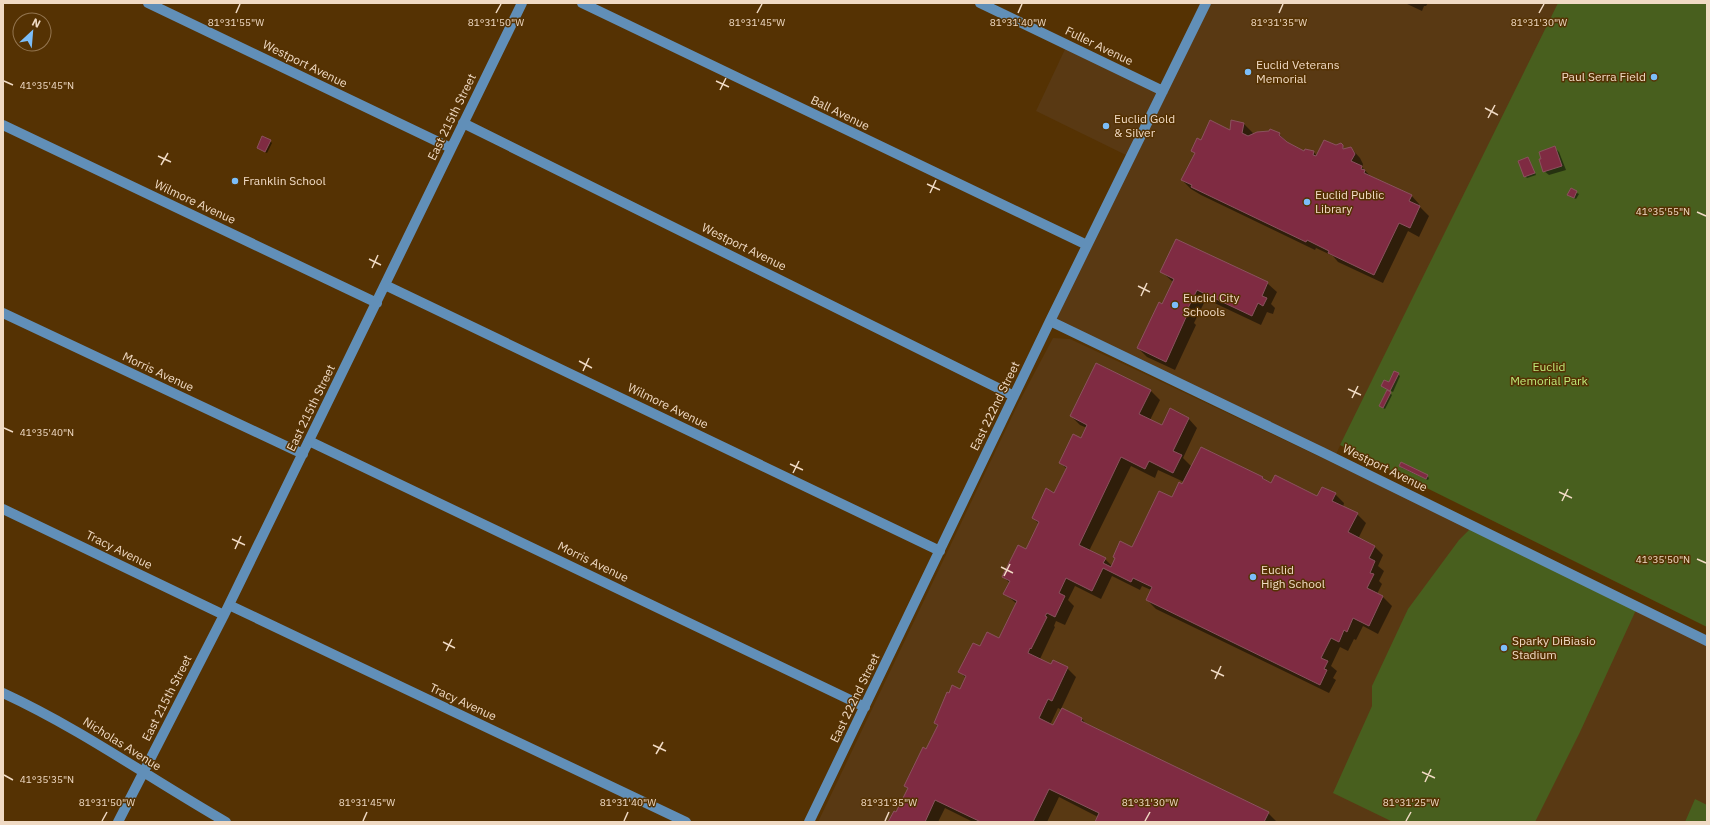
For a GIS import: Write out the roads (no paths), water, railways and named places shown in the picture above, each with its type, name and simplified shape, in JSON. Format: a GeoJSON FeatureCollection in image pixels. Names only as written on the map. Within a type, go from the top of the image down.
{"type":"FeatureCollection","features":[{"type":"Feature","properties":{"kind":"street","name":"Westport Avenue"},"geometry":{"type":"LineString","coordinates":[[148,3],[451,148]]}},
{"type":"Feature","properties":{"kind":"street","name":"East 215th Street"},"geometry":{"type":"LineString","coordinates":[[118,822],[229,606],[522,3]]}},
{"type":"Feature","properties":{"kind":"street","name":"Ball Avenue"},"geometry":{"type":"LineString","coordinates":[[582,3],[1087,245]]}},
{"type":"Feature","properties":{"kind":"street","name":"Fuller Avenue"},"geometry":{"type":"LineString","coordinates":[[980,3],[1163,92]]}},
{"type":"Feature","properties":{"kind":"street","name":"East 222nd Street"},"geometry":{"type":"LineString","coordinates":[[809,822],[1050,321],[1206,3]]}},
{"type":"Feature","properties":{"kind":"street","name":"Westport Avenue"},"geometry":{"type":"LineString","coordinates":[[463,123],[1014,396]]}},
{"type":"Feature","properties":{"kind":"street","name":"Wilmore Avenue"},"geometry":{"type":"LineString","coordinates":[[3,125],[377,303]]}},
{"type":"Feature","properties":{"kind":"street","name":"Wilmore Avenue"},"geometry":{"type":"LineString","coordinates":[[385,285],[940,551]]}},
{"type":"Feature","properties":{"kind":"street","name":"Morris Avenue"},"geometry":{"type":"LineString","coordinates":[[3,313],[303,454]]}},
{"type":"Feature","properties":{"kind":"street","name":"Westport Avenue"},"geometry":{"type":"LineString","coordinates":[[1050,321],[1322,452],[1707,641]]}},
{"type":"Feature","properties":{"kind":"street","name":"Morris Avenue"},"geometry":{"type":"LineString","coordinates":[[309,441],[865,707]]}},
{"type":"Feature","properties":{"kind":"street","name":"Tracy Avenue"},"geometry":{"type":"LineString","coordinates":[[3,509],[224,615]]}},
{"type":"Feature","properties":{"kind":"street","name":"Tracy Avenue"},"geometry":{"type":"LineString","coordinates":[[229,606],[686,822]]}},
{"type":"Feature","properties":{"kind":"street","name":"Nicholas Avenue"},"geometry":{"type":"LineString","coordinates":[[3,693],[43,712],[75,730],[226,822]]}},
{"type":"Feature","properties":{"kind":"place","name":"Euclid Veterans Memorial"},"geometry":{"type":"Point","coordinates":[1248,72]}},
{"type":"Feature","properties":{"kind":"place","name":"Paul Serra Field"},"geometry":{"type":"Point","coordinates":[1654,77]}},
{"type":"Feature","properties":{"kind":"place","name":"Euclid Gold & Silver"},"geometry":{"type":"Point","coordinates":[1106,126]}},
{"type":"Feature","properties":{"kind":"place","name":"Franklin School"},"geometry":{"type":"Point","coordinates":[235,181]}},
{"type":"Feature","properties":{"kind":"place","name":"Euclid Public Library"},"geometry":{"type":"Point","coordinates":[1307,202]}},
{"type":"Feature","properties":{"kind":"place","name":"Euclid City Schools"},"geometry":{"type":"Point","coordinates":[1175,305]}},
{"type":"Feature","properties":{"kind":"place","name":"Euclid High School"},"geometry":{"type":"Point","coordinates":[1253,577]}},
{"type":"Feature","properties":{"kind":"place","name":"Sparky DiBiasio Stadium"},"geometry":{"type":"Point","coordinates":[1504,648]}},
{"type":"Feature","properties":{"kind":"park label","name":"Euclid Memorial Park"},"geometry":{"type":"Point","coordinates":[1549,374]}}]}
